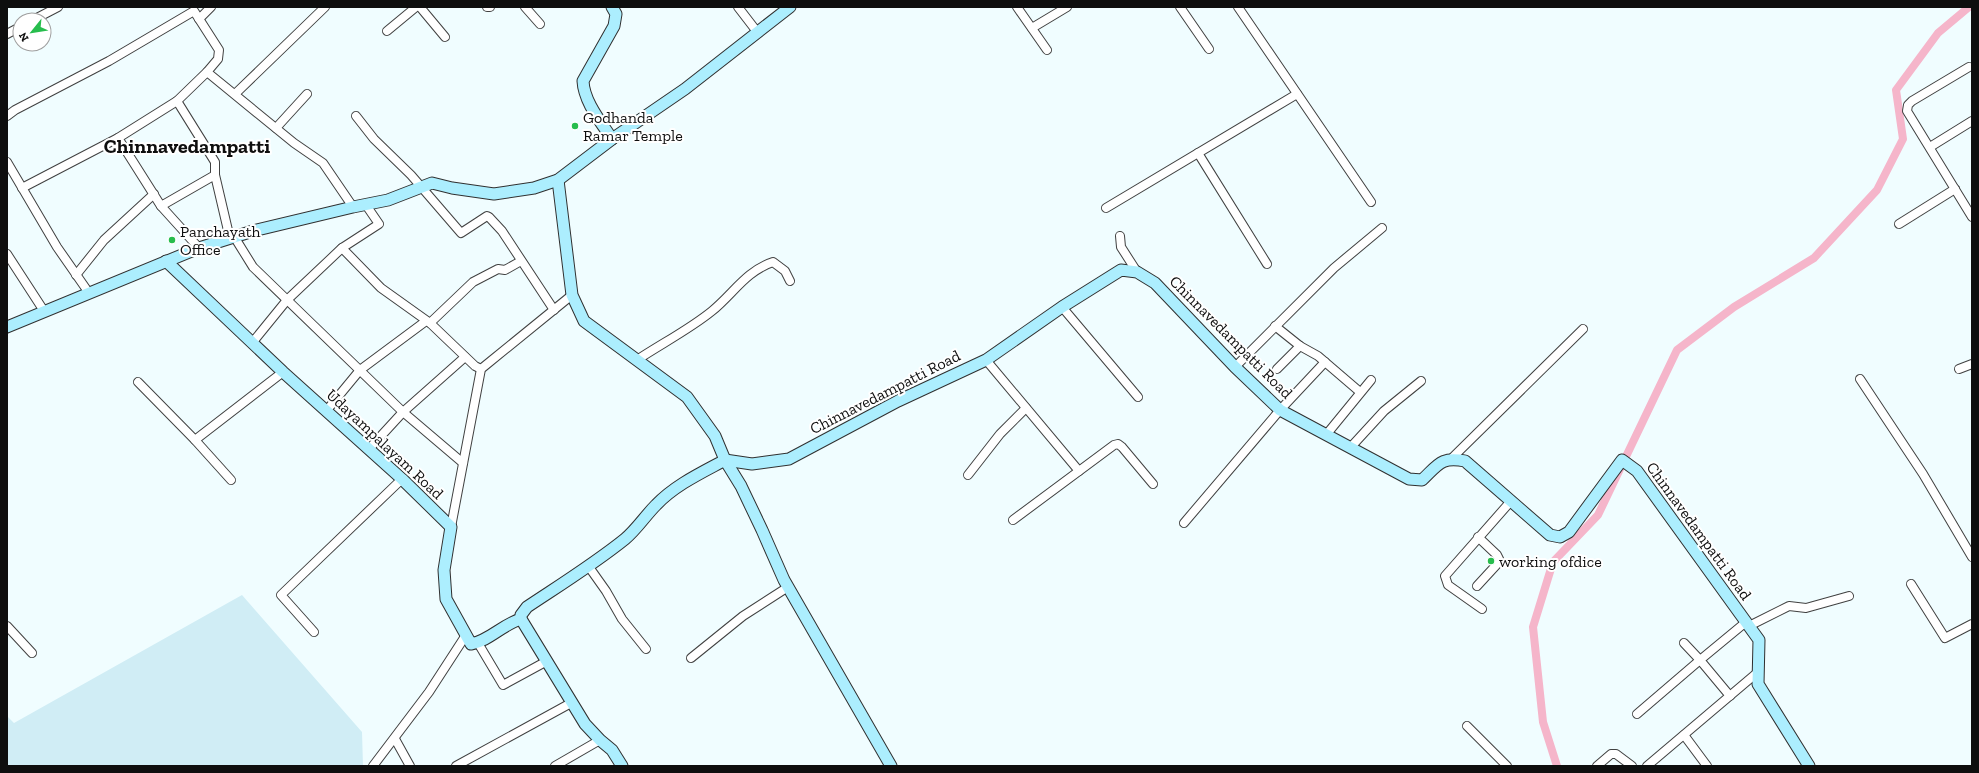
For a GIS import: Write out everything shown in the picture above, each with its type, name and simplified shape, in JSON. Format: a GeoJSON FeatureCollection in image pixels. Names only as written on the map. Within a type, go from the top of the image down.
{"type":"FeatureCollection","features":[{"type":"Feature","properties":{"kind":"street"},"geometry":{"type":"LineString","coordinates":[[48,12],[58,7]]}},
{"type":"Feature","properties":{"kind":"street"},"geometry":{"type":"LineString","coordinates":[[199,19],[210,7]]}},
{"type":"Feature","properties":{"kind":"street"},"geometry":{"type":"LineString","coordinates":[[234,94],[325,7]]}},
{"type":"Feature","properties":{"kind":"street"},"geometry":{"type":"LineString","coordinates":[[387,31],[416,7]]}},
{"type":"Feature","properties":{"kind":"street"},"geometry":{"type":"LineString","coordinates":[[420,7],[445,37]]}},
{"type":"Feature","properties":{"kind":"street"},"geometry":{"type":"LineString","coordinates":[[525,7],[540,24]]}},
{"type":"Feature","properties":{"kind":"street"},"geometry":{"type":"LineString","coordinates":[[612,7],[616,14],[614,26],[583,81],[583,89],[612,139]]}},
{"type":"Feature","properties":{"kind":"street"},"geometry":{"type":"LineString","coordinates":[[738,7],[758,33]]}},
{"type":"Feature","properties":{"kind":"street"},"geometry":{"type":"LineString","coordinates":[[7,327],[199,248],[253,231],[388,200],[432,183],[452,188],[494,194],[534,188],[558,180],[612,139],[685,89],[790,7]]}},
{"type":"Feature","properties":{"kind":"street"},"geometry":{"type":"LineString","coordinates":[[1017,7],[1048,50]]}},
{"type":"Feature","properties":{"kind":"street"},"geometry":{"type":"LineString","coordinates":[[1032,28],[1067,7]]}},
{"type":"Feature","properties":{"kind":"street"},"geometry":{"type":"LineString","coordinates":[[1180,7],[1209,49]]}},
{"type":"Feature","properties":{"kind":"street"},"geometry":{"type":"LineString","coordinates":[[1238,7],[1371,202]]}},
{"type":"Feature","properties":{"kind":"street"},"geometry":{"type":"LineString","coordinates":[[7,116],[15,110],[109,61],[194,11],[219,50],[218,59],[207,72],[177,101],[118,138],[22,188]]}},
{"type":"Feature","properties":{"kind":"street"},"geometry":{"type":"LineString","coordinates":[[1969,67],[1908,104],[1907,111],[1972,217]]}},
{"type":"Feature","properties":{"kind":"street"},"geometry":{"type":"LineString","coordinates":[[207,72],[276,128],[323,163],[353,207]]}},
{"type":"Feature","properties":{"kind":"street"},"geometry":{"type":"LineString","coordinates":[[276,128],[307,94]]}},
{"type":"Feature","properties":{"kind":"street"},"geometry":{"type":"LineString","coordinates":[[1106,208],[1297,94]]}},
{"type":"Feature","properties":{"kind":"street"},"geometry":{"type":"LineString","coordinates":[[177,101],[215,162],[215,175],[233,238],[253,267],[403,412],[463,463]]}},
{"type":"Feature","properties":{"kind":"street"},"geometry":{"type":"LineString","coordinates":[[356,116],[374,139],[422,187],[461,233],[487,216],[489,217],[502,231],[554,310]]}},
{"type":"Feature","properties":{"kind":"street"},"geometry":{"type":"LineString","coordinates":[[1930,147],[1972,121]]}},
{"type":"Feature","properties":{"kind":"street"},"geometry":{"type":"LineString","coordinates":[[118,138],[161,206],[199,248]]}},
{"type":"Feature","properties":{"kind":"street"},"geometry":{"type":"LineString","coordinates":[[1198,153],[1267,264]]}},
{"type":"Feature","properties":{"kind":"street"},"geometry":{"type":"LineString","coordinates":[[7,162],[57,247],[89,293]]}},
{"type":"Feature","properties":{"kind":"street"},"geometry":{"type":"LineString","coordinates":[[161,206],[215,175]]}},
{"type":"Feature","properties":{"kind":"street"},"geometry":{"type":"LineString","coordinates":[[558,180],[572,295],[584,321],[687,397],[715,436],[725,460],[747,498],[788,587],[891,766]]}},
{"type":"Feature","properties":{"kind":"street"},"geometry":{"type":"LineString","coordinates":[[1899,224],[1956,189]]}},
{"type":"Feature","properties":{"kind":"street"},"geometry":{"type":"LineString","coordinates":[[76,275],[104,240],[154,194]]}},
{"type":"Feature","properties":{"kind":"street"},"geometry":{"type":"LineString","coordinates":[[252,343],[287,300],[342,248],[379,224],[366,205]]}},
{"type":"Feature","properties":{"kind":"street"},"geometry":{"type":"LineString","coordinates":[[1235,367],[1334,268],[1382,228]]}},
{"type":"Feature","properties":{"kind":"street"},"geometry":{"type":"LineString","coordinates":[[1120,236],[1121,247],[1137,272]]}},
{"type":"Feature","properties":{"kind":"street"},"geometry":{"type":"LineString","coordinates":[[342,248],[381,288],[428,322],[475,366],[481,369]]}},
{"type":"Feature","properties":{"kind":"street"},"geometry":{"type":"LineString","coordinates":[[7,254],[44,311]]}},
{"type":"Feature","properties":{"kind":"street","name":"Udayampalayam Road"},"geometry":{"type":"LineString","coordinates":[[166,261],[283,372],[402,479],[451,527]]}},
{"type":"Feature","properties":{"kind":"street"},"geometry":{"type":"LineString","coordinates":[[327,410],[360,370],[428,322],[473,282],[498,269],[505,270],[521,261]]}},
{"type":"Feature","properties":{"kind":"street"},"geometry":{"type":"LineString","coordinates":[[637,360],[712,311],[750,273],[762,265],[773,262],[785,271],[790,281]]}},
{"type":"Feature","properties":{"kind":"street","name":"Chinnavedampatti Road"},"geometry":{"type":"LineString","coordinates":[[725,460],[752,464],[789,459],[898,401],[986,360],[1121,270],[1137,272],[1154,283],[1235,367],[1280,410],[1409,479],[1422,480],[1440,463],[1452,458],[1465,461],[1550,535],[1560,537],[1570,532],[1622,460],[1637,471],[1759,640],[1758,684],[1809,766]]}},
{"type":"Feature","properties":{"kind":"street"},"geometry":{"type":"LineString","coordinates":[[521,618],[511,622],[478,643],[471,644],[446,599],[444,570],[481,369],[572,295]]}},
{"type":"Feature","properties":{"kind":"street"},"geometry":{"type":"LineString","coordinates":[[1062,308],[1138,397]]}},
{"type":"Feature","properties":{"kind":"street"},"geometry":{"type":"LineString","coordinates":[[1275,326],[1300,346],[1325,362],[1360,392]]}},
{"type":"Feature","properties":{"kind":"street"},"geometry":{"type":"LineString","coordinates":[[1452,458],[1583,329]]}},
{"type":"Feature","properties":{"kind":"street"},"geometry":{"type":"LineString","coordinates":[[1277,369],[1300,346]]}},
{"type":"Feature","properties":{"kind":"street"},"geometry":{"type":"LineString","coordinates":[[369,449],[403,412],[465,357]]}},
{"type":"Feature","properties":{"kind":"street"},"geometry":{"type":"LineString","coordinates":[[986,360],[1079,471]]}},
{"type":"Feature","properties":{"kind":"street"},"geometry":{"type":"LineString","coordinates":[[1184,522],[1280,410],[1325,362]]}},
{"type":"Feature","properties":{"kind":"street"},"geometry":{"type":"LineString","coordinates":[[1959,370],[1972,364]]}},
{"type":"Feature","properties":{"kind":"street"},"geometry":{"type":"LineString","coordinates":[[195,440],[283,372]]}},
{"type":"Feature","properties":{"kind":"street"},"geometry":{"type":"LineString","coordinates":[[1860,379],[1923,474],[1972,557]]}},
{"type":"Feature","properties":{"kind":"street"},"geometry":{"type":"LineString","coordinates":[[1326,435],[1371,380]]}},
{"type":"Feature","properties":{"kind":"street"},"geometry":{"type":"LineString","coordinates":[[1350,448],[1384,411],[1421,381]]}},
{"type":"Feature","properties":{"kind":"street"},"geometry":{"type":"LineString","coordinates":[[138,382],[195,440],[231,480]]}},
{"type":"Feature","properties":{"kind":"street"},"geometry":{"type":"LineString","coordinates":[[968,475],[1000,434],[1026,408]]}},
{"type":"Feature","properties":{"kind":"street"},"geometry":{"type":"LineString","coordinates":[[1013,520],[1114,445],[1118,444],[1153,484]]}},
{"type":"Feature","properties":{"kind":"street"},"geometry":{"type":"LineString","coordinates":[[622,766],[612,750],[585,724],[521,618],[521,615],[527,607],[589,567],[626,538],[670,492],[684,482],[725,460]]}},
{"type":"Feature","properties":{"kind":"street"},"geometry":{"type":"LineString","coordinates":[[314,632],[281,595],[402,479]]}},
{"type":"Feature","properties":{"kind":"street"},"geometry":{"type":"LineString","coordinates":[[1482,609],[1448,585],[1445,576],[1511,501]]}},
{"type":"Feature","properties":{"kind":"street"},"geometry":{"type":"LineString","coordinates":[[1477,586],[1500,561],[1497,555],[1478,537]]}},
{"type":"Feature","properties":{"kind":"street"},"geometry":{"type":"LineString","coordinates":[[589,567],[606,591],[622,619],[646,649]]}},
{"type":"Feature","properties":{"kind":"street"},"geometry":{"type":"LineString","coordinates":[[1911,584],[1945,638],[1972,624]]}},
{"type":"Feature","properties":{"kind":"street"},"geometry":{"type":"LineString","coordinates":[[691,658],[742,616],[788,587]]}},
{"type":"Feature","properties":{"kind":"street"},"geometry":{"type":"LineString","coordinates":[[1637,714],[1700,660],[1748,624],[1789,606],[1806,608],[1850,596]]}},
{"type":"Feature","properties":{"kind":"street"},"geometry":{"type":"LineString","coordinates":[[7,626],[32,653]]}},
{"type":"Feature","properties":{"kind":"street"},"geometry":{"type":"LineString","coordinates":[[373,766],[395,739],[429,692],[466,636]]}},
{"type":"Feature","properties":{"kind":"street"},"geometry":{"type":"LineString","coordinates":[[478,643],[503,685],[547,661]]}},
{"type":"Feature","properties":{"kind":"street"},"geometry":{"type":"LineString","coordinates":[[1684,643],[1730,696]]}},
{"type":"Feature","properties":{"kind":"street"},"geometry":{"type":"LineString","coordinates":[[1647,766],[1758,672]]}},
{"type":"Feature","properties":{"kind":"street"},"geometry":{"type":"LineString","coordinates":[[456,766],[571,702]]}},
{"type":"Feature","properties":{"kind":"street"},"geometry":{"type":"LineString","coordinates":[[1467,726],[1507,766]]}},
{"type":"Feature","properties":{"kind":"street"},"geometry":{"type":"LineString","coordinates":[[1684,735],[1707,766]]}},
{"type":"Feature","properties":{"kind":"street"},"geometry":{"type":"LineString","coordinates":[[395,739],[410,766]]}},
{"type":"Feature","properties":{"kind":"street"},"geometry":{"type":"LineString","coordinates":[[555,766],[600,740]]}},
{"type":"Feature","properties":{"kind":"street"},"geometry":{"type":"LineString","coordinates":[[1597,766],[1611,754],[1616,754],[1632,766]]}},
{"type":"Feature","properties":{"kind":"shaded area"},"geometry":{"type":"Polygon","coordinates":[[[242,595],[362,732],[363,766],[7,766],[7,716],[14,723],[242,595]]]}},
{"type":"Feature","properties":{"kind":"waterway"},"geometry":{"type":"LineString","coordinates":[[1557,766],[1543,722],[1533,627],[1553,562],[1598,515],[1677,350],[1734,307],[1814,258],[1877,190],[1903,139],[1896,90],[1938,33],[1969,7]]}},
{"type":"Feature","properties":{"kind":"place","name":"Godhanda Ramar Temple"},"geometry":{"type":"Point","coordinates":[575,126]}},
{"type":"Feature","properties":{"kind":"place","name":"Panchayath Office"},"geometry":{"type":"Point","coordinates":[172,240]}},
{"type":"Feature","properties":{"kind":"place","name":"working ofdice"},"geometry":{"type":"Point","coordinates":[1491,561]}},
{"type":"Feature","properties":{"kind":"district","name":"Chinnavedampatti"},"geometry":{"type":"Point","coordinates":[187,146]}}]}
